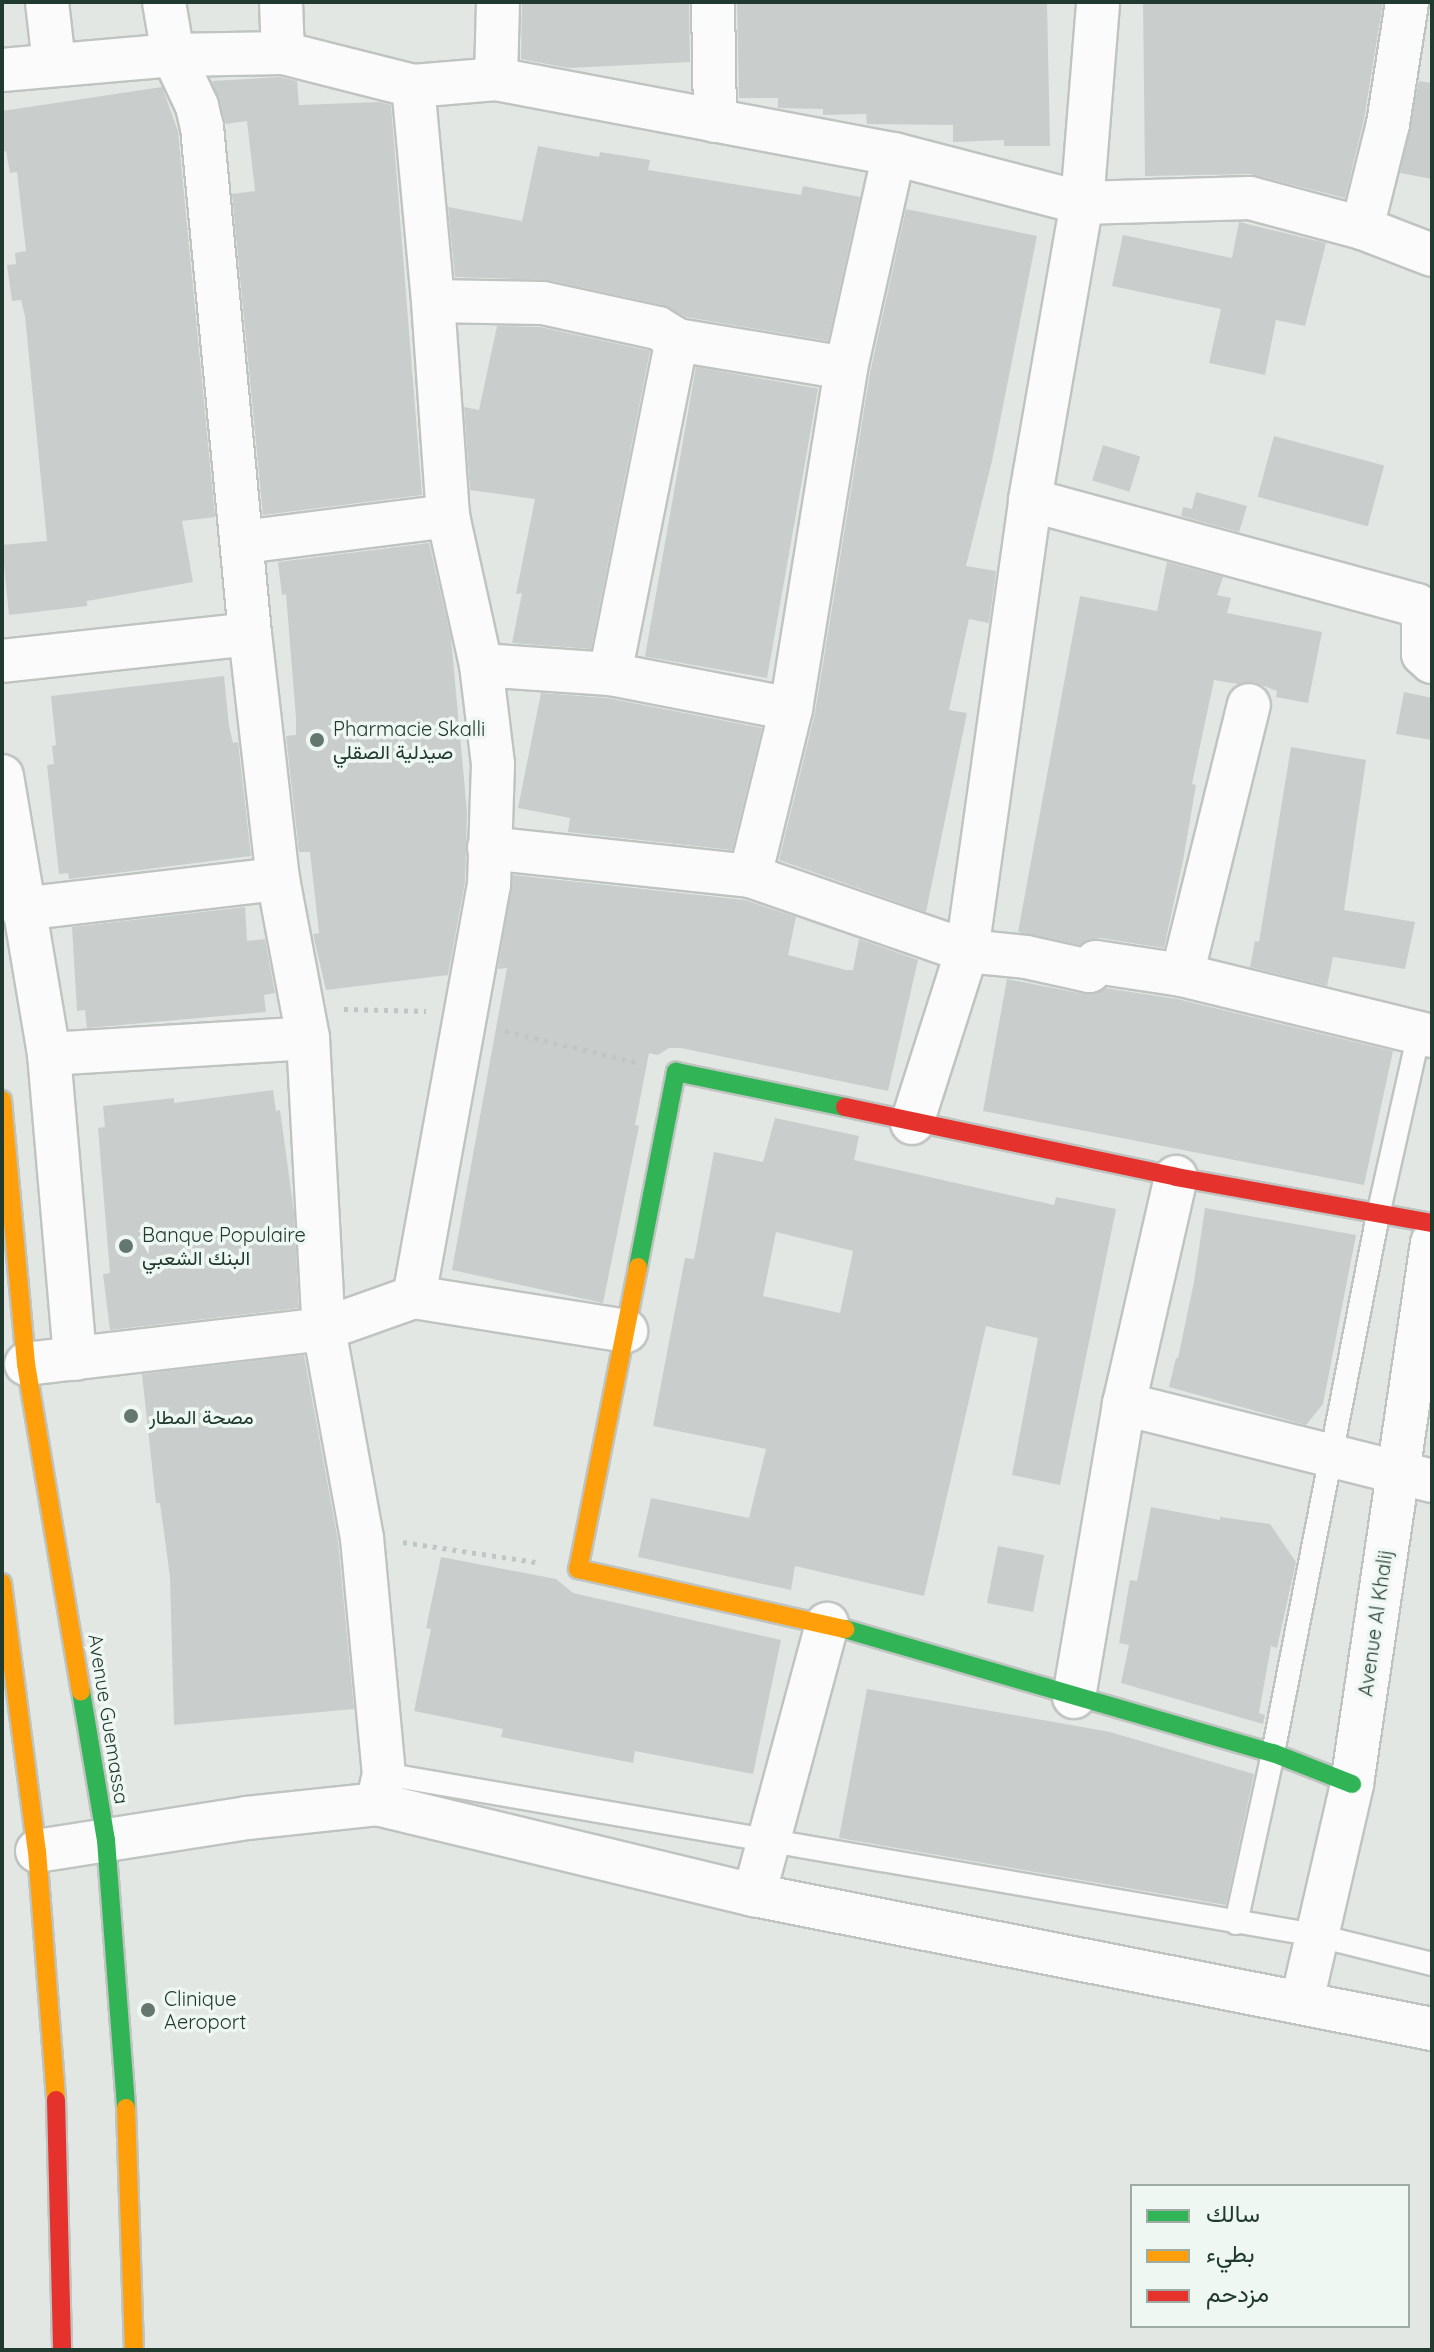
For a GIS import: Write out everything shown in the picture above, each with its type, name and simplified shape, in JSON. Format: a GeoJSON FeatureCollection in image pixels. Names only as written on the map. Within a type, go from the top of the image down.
{"type":"FeatureCollection","features":[{"type":"Feature","properties":{"kind":"street"},"geometry":{"type":"LineString","coordinates":[[47,2],[54,63]]}},
{"type":"Feature","properties":{"kind":"street"},"geometry":{"type":"LineString","coordinates":[[164,2],[173,55],[197,106],[202,127],[250,634],[278,879],[305,1023],[324,1329],[362,1538],[381,1789]]}},
{"type":"Feature","properties":{"kind":"street"},"geometry":{"type":"LineString","coordinates":[[281,2],[283,53]]}},
{"type":"Feature","properties":{"kind":"street"},"geometry":{"type":"LineString","coordinates":[[496,79],[498,2]]}},
{"type":"Feature","properties":{"kind":"street"},"geometry":{"type":"LineString","coordinates":[[713,2],[715,121]]}},
{"type":"Feature","properties":{"kind":"street"},"geometry":{"type":"LineString","coordinates":[[912,1123],[967,951],[1030,500],[1082,203],[1098,2]]}},
{"type":"Feature","properties":{"kind":"street"},"geometry":{"type":"LineString","coordinates":[[1362,228],[1388,124],[1407,2]]}},
{"type":"Feature","properties":{"kind":"street"},"geometry":{"type":"LineString","coordinates":[[2,70],[54,63],[173,55],[283,53],[413,86],[496,79],[894,154],[1082,203],[1250,198],[1362,228],[1432,255]]}},
{"type":"Feature","properties":{"kind":"street"},"geometry":{"type":"LineString","coordinates":[[413,86],[433,301],[448,516],[481,665],[493,764],[489,885],[414,1297]]}},
{"type":"Feature","properties":{"kind":"street"},"geometry":{"type":"LineString","coordinates":[[750,876],[791,709],[846,368],[894,154]]}},
{"type":"Feature","properties":{"kind":"street"},"geometry":{"type":"LineString","coordinates":[[433,301],[543,303],[658,328],[677,340],[846,368]]}},
{"type":"Feature","properties":{"kind":"street"},"geometry":{"type":"LineString","coordinates":[[610,674],[677,340]]}},
{"type":"Feature","properties":{"kind":"street"},"geometry":{"type":"LineString","coordinates":[[1030,500],[1417,605],[1423,612],[1423,654],[1432,662]]}},
{"type":"Feature","properties":{"kind":"street"},"geometry":{"type":"LineString","coordinates":[[243,542],[448,516]]}},
{"type":"Feature","properties":{"kind":"street"},"geometry":{"type":"LineString","coordinates":[[2,661],[250,634]]}},
{"type":"Feature","properties":{"kind":"street"},"geometry":{"type":"LineString","coordinates":[[481,665],[610,674],[791,709]]}},
{"type":"Feature","properties":{"kind":"street"},"geometry":{"type":"LineString","coordinates":[[1182,975],[1249,705]]}},
{"type":"Feature","properties":{"kind":"street"},"geometry":{"type":"LineString","coordinates":[[2,776],[22,909],[49,1054],[75,1359]]}},
{"type":"Feature","properties":{"kind":"street"},"geometry":{"type":"LineString","coordinates":[[489,848],[750,876],[967,951],[1026,957],[1089,971],[1096,962],[1182,975],[1425,1034]]}},
{"type":"Feature","properties":{"kind":"street"},"geometry":{"type":"LineString","coordinates":[[22,909],[278,879]]}},
{"type":"Feature","properties":{"kind":"street"},"geometry":{"type":"LineString","coordinates":[[49,1054],[305,1023]]}},
{"type":"Feature","properties":{"kind":"street"},"geometry":{"type":"LineString","coordinates":[[1352,1784],[1273,1753],[827,1624],[578,1569],[676,1072],[1176,1177],[1432,1223]]}},
{"type":"Feature","properties":{"kind":"street","name":"Avenue Guemassa"},"geometry":{"type":"LineString","coordinates":[[2,1100],[26,1364],[106,1840],[127,2123],[134,2350]]}},
{"type":"Feature","properties":{"kind":"street"},"geometry":{"type":"LineString","coordinates":[[1074,1697],[1124,1404],[1176,1177]]}},
{"type":"Feature","properties":{"kind":"street","name":"Avenue Al Khalij"},"geometry":{"type":"LineString","coordinates":[[1302,2001],[1352,1784],[1414,1477],[1432,1243]]}},
{"type":"Feature","properties":{"kind":"street"},"geometry":{"type":"LineString","coordinates":[[26,1364],[324,1329],[414,1297],[626,1331]]}},
{"type":"Feature","properties":{"kind":"street"},"geometry":{"type":"LineString","coordinates":[[1124,1404],[1414,1477]]}},
{"type":"Feature","properties":{"kind":"street"},"geometry":{"type":"LineString","coordinates":[[2,1583],[37,1851],[55,2076],[62,2350]]}},
{"type":"Feature","properties":{"kind":"street"},"geometry":{"type":"LineString","coordinates":[[754,1895],[765,1840],[827,1624]]}},
{"type":"Feature","properties":{"kind":"street"},"geometry":{"type":"LineString","coordinates":[[37,1851],[247,1818],[381,1789],[754,1895],[1432,2029]]}},
{"type":"Feature","properties":{"kind":"lane"},"geometry":{"type":"LineString","coordinates":[[1236,1923],[1273,1753],[1378,1215],[1425,1034]]}},
{"type":"Feature","properties":{"kind":"lane"},"geometry":{"type":"LineString","coordinates":[[381,1789],[765,1840],[1315,1935],[1432,1964]]}},
{"type":"Feature","properties":{"kind":"path"},"geometry":{"type":"LineString","coordinates":[[305,1023],[430,1011],[676,1072]]}},
{"type":"Feature","properties":{"kind":"path"},"geometry":{"type":"LineString","coordinates":[[362,1538],[578,1569]]}},
{"type":"Feature","properties":{"kind":"building"},"geometry":{"type":"Polygon","coordinates":[[[522,2],[689,2],[690,62],[568,68],[521,59],[522,2]]]}},
{"type":"Feature","properties":{"kind":"building"},"geometry":{"type":"Polygon","coordinates":[[[737,2],[1047,2],[1050,146],[1004,146],[1004,140],[953,142],[953,125],[867,124],[866,114],[823,115],[823,109],[778,108],[778,98],[739,98],[737,2]]]}},
{"type":"Feature","properties":{"kind":"building"},"geometry":{"type":"Polygon","coordinates":[[[1143,2],[1383,2],[1364,119],[1345,198],[1250,174],[1145,176],[1143,2]]]}},
{"type":"Feature","properties":{"kind":"building"},"geometry":{"type":"Polygon","coordinates":[[[280,77],[297,81],[299,105],[379,102],[391,105],[422,495],[263,515],[232,194],[255,191],[247,121],[226,124],[212,81],[280,77]]]}},
{"type":"Feature","properties":{"kind":"building"},"geometry":{"type":"Polygon","coordinates":[[[1419,81],[1432,83],[1432,179],[1400,173],[1419,81]]]}},
{"type":"Feature","properties":{"kind":"building"},"geometry":{"type":"Polygon","coordinates":[[[162,87],[178,131],[215,517],[182,521],[193,582],[87,601],[87,606],[9,615],[2,545],[47,541],[25,316],[21,300],[12,301],[7,265],[16,264],[15,253],[26,251],[17,172],[10,173],[6,151],[2,152],[2,111],[162,87]]]}},
{"type":"Feature","properties":{"kind":"building"},"geometry":{"type":"Polygon","coordinates":[[[538,146],[599,157],[600,152],[650,160],[648,170],[801,195],[803,186],[860,197],[828,341],[686,317],[663,305],[548,280],[455,277],[448,207],[522,221],[538,146]]]}},
{"type":"Feature","properties":{"kind":"building"},"geometry":{"type":"Polygon","coordinates":[[[906,209],[1037,236],[992,461],[966,566],[996,571],[989,623],[969,619],[949,710],[967,713],[926,912],[779,860],[815,713],[870,373],[906,209]]]}},
{"type":"Feature","properties":{"kind":"building"},"geometry":{"type":"Polygon","coordinates":[[[1239,222],[1326,243],[1305,326],[1276,320],[1265,375],[1209,363],[1221,309],[1112,286],[1123,235],[1232,258],[1239,222]]]}},
{"type":"Feature","properties":{"kind":"building"},"geometry":{"type":"Polygon","coordinates":[[[497,326],[540,327],[650,351],[591,649],[512,643],[522,593],[516,594],[535,499],[470,490],[464,407],[479,410],[497,326]]]}},
{"type":"Feature","properties":{"kind":"building"},"geometry":{"type":"Polygon","coordinates":[[[696,367],[818,389],[767,678],[645,657],[696,367]]]}},
{"type":"Feature","properties":{"kind":"building"},"geometry":{"type":"Polygon","coordinates":[[[1274,436],[1384,466],[1368,526],[1258,497],[1274,436]]]}},
{"type":"Feature","properties":{"kind":"building"},"geometry":{"type":"Polygon","coordinates":[[[1103,445],[1140,456],[1129,492],[1092,480],[1103,445]]]}},
{"type":"Feature","properties":{"kind":"building"},"geometry":{"type":"Polygon","coordinates":[[[1196,492],[1247,506],[1239,532],[1181,516],[1183,507],[1192,509],[1196,492]]]}},
{"type":"Feature","properties":{"kind":"building"},"geometry":{"type":"Polygon","coordinates":[[[429,543],[451,638],[467,812],[465,882],[448,975],[326,990],[313,934],[319,933],[310,852],[299,852],[286,736],[296,735],[296,718],[286,594],[282,595],[278,562],[429,543]]]}},
{"type":"Feature","properties":{"kind":"building"},"geometry":{"type":"Polygon","coordinates":[[[1167,562],[1223,577],[1217,595],[1231,598],[1227,613],[1322,632],[1308,703],[1276,697],[1277,691],[1254,682],[1238,684],[1214,680],[1192,784],[1196,785],[1183,861],[1164,948],[1100,938],[1081,945],[1018,932],[1080,596],[1157,611],[1167,562]]]}},
{"type":"Feature","properties":{"kind":"building"},"geometry":{"type":"Polygon","coordinates":[[[224,676],[229,726],[233,743],[238,742],[251,856],[69,879],[68,873],[59,874],[47,765],[54,764],[52,746],[56,745],[51,696],[224,676]]]}},
{"type":"Feature","properties":{"kind":"building"},"geometry":{"type":"Polygon","coordinates":[[[1404,692],[1432,698],[1432,740],[1396,734],[1404,692]]]}},
{"type":"Feature","properties":{"kind":"building"},"geometry":{"type":"Polygon","coordinates":[[[541,693],[607,698],[762,728],[732,850],[568,832],[570,818],[518,808],[541,693]]]}},
{"type":"Feature","properties":{"kind":"building"},"geometry":{"type":"Polygon","coordinates":[[[1291,747],[1366,760],[1344,910],[1415,922],[1405,969],[1333,957],[1327,986],[1250,967],[1255,941],[1259,942],[1291,747]]]}},
{"type":"Feature","properties":{"kind":"building"},"geometry":{"type":"Polygon","coordinates":[[[513,875],[745,900],[796,917],[788,955],[846,970],[853,970],[859,939],[918,960],[888,1091],[681,1048],[669,1048],[658,1055],[649,1053],[635,1125],[639,1126],[603,1303],[452,1270],[507,968],[498,969],[513,875]]]}},
{"type":"Feature","properties":{"kind":"building"},"geometry":{"type":"Polygon","coordinates":[[[245,907],[247,941],[265,939],[275,993],[264,995],[266,1012],[87,1028],[85,1010],[77,1011],[72,927],[245,907]]]}},
{"type":"Feature","properties":{"kind":"building"},"geometry":{"type":"Polygon","coordinates":[[[1007,979],[1084,994],[1096,994],[1105,988],[1177,999],[1393,1051],[1364,1185],[983,1111],[1007,979]]]}},
{"type":"Feature","properties":{"kind":"building"},"geometry":{"type":"Polygon","coordinates":[[[273,1090],[276,1111],[280,1110],[294,1212],[299,1308],[110,1330],[103,1274],[110,1273],[98,1128],[105,1127],[103,1106],[174,1098],[174,1103],[273,1090]]]}},
{"type":"Feature","properties":{"kind":"building"},"geometry":{"type":"Polygon","coordinates":[[[775,1118],[859,1136],[854,1160],[1054,1205],[1056,1197],[1116,1209],[1060,1485],[1012,1475],[1038,1338],[986,1326],[924,1596],[795,1566],[791,1590],[638,1557],[651,1498],[749,1518],[766,1449],[653,1426],[685,1258],[694,1259],[714,1152],[763,1162],[775,1118]],[[776,1232],[763,1296],[840,1313],[853,1251],[776,1232]]]}},
{"type":"Feature","properties":{"kind":"building"},"geometry":{"type":"Polygon","coordinates":[[[1205,1208],[1356,1235],[1323,1404],[1306,1425],[1169,1387],[1194,1282],[1205,1208]]]}},
{"type":"Feature","properties":{"kind":"building"},"geometry":{"type":"Polygon","coordinates":[[[304,1355],[338,1541],[354,1709],[174,1725],[170,1577],[160,1503],[156,1503],[142,1374],[304,1355]]]}},
{"type":"Feature","properties":{"kind":"building"},"geometry":{"type":"Polygon","coordinates":[[[1151,1507],[1220,1520],[1220,1517],[1270,1524],[1296,1562],[1277,1648],[1271,1646],[1259,1713],[1265,1715],[1263,1724],[1121,1683],[1129,1645],[1119,1643],[1130,1580],[1137,1581],[1151,1507]]]}},
{"type":"Feature","properties":{"kind":"building"},"geometry":{"type":"Polygon","coordinates":[[[998,1546],[1044,1555],[1033,1612],[987,1603],[998,1546]]]}},
{"type":"Feature","properties":{"kind":"building"},"geometry":{"type":"Polygon","coordinates":[[[441,1557],[556,1579],[573,1593],[781,1640],[753,1774],[635,1751],[633,1763],[501,1737],[503,1729],[414,1711],[431,1629],[426,1628],[441,1557]]]}},
{"type":"Feature","properties":{"kind":"building"},"geometry":{"type":"Polygon","coordinates":[[[867,1689],[1110,1732],[1254,1774],[1226,1905],[839,1838],[867,1689]]]}},
{"type":"Feature","properties":{"kind":"traffic: fast"},"geometry":{"type":"LineString","coordinates":[[638,1267],[676,1072],[845,1107]]}},
{"type":"Feature","properties":{"kind":"traffic: fast"},"geometry":{"type":"LineString","coordinates":[[845,1629],[1273,1753],[1352,1784]]}},
{"type":"Feature","properties":{"kind":"traffic: fast"},"geometry":{"type":"LineString","coordinates":[[81,1691],[106,1840],[126,2108]]}},
{"type":"Feature","properties":{"kind":"traffic: slow"},"geometry":{"type":"LineString","coordinates":[[2,1100],[26,1364],[81,1691]]}},
{"type":"Feature","properties":{"kind":"traffic: slow"},"geometry":{"type":"LineString","coordinates":[[638,1267],[578,1569],[845,1629]]}},
{"type":"Feature","properties":{"kind":"traffic: slow"},"geometry":{"type":"LineString","coordinates":[[2,1583],[37,1851],[56,2100]]}},
{"type":"Feature","properties":{"kind":"traffic: slow"},"geometry":{"type":"LineString","coordinates":[[126,2108],[134,2350]]}},
{"type":"Feature","properties":{"kind":"traffic: jam"},"geometry":{"type":"LineString","coordinates":[[845,1107],[1176,1177],[1432,1223]]}},
{"type":"Feature","properties":{"kind":"traffic: jam"},"geometry":{"type":"LineString","coordinates":[[56,2100],[62,2350]]}},
{"type":"Feature","properties":{"kind":"place","name":"Pharmacie Skalli صيدلية الصقلي"},"geometry":{"type":"Point","coordinates":[317,740]}},
{"type":"Feature","properties":{"kind":"place","name":"Banque Populaire البنك الشعبي"},"geometry":{"type":"Point","coordinates":[126,1246]}},
{"type":"Feature","properties":{"kind":"place","name":"مصحة المطار"},"geometry":{"type":"Point","coordinates":[131,1416]}},
{"type":"Feature","properties":{"kind":"place","name":"Clinique Aeroport"},"geometry":{"type":"Point","coordinates":[148,2010]}}]}
